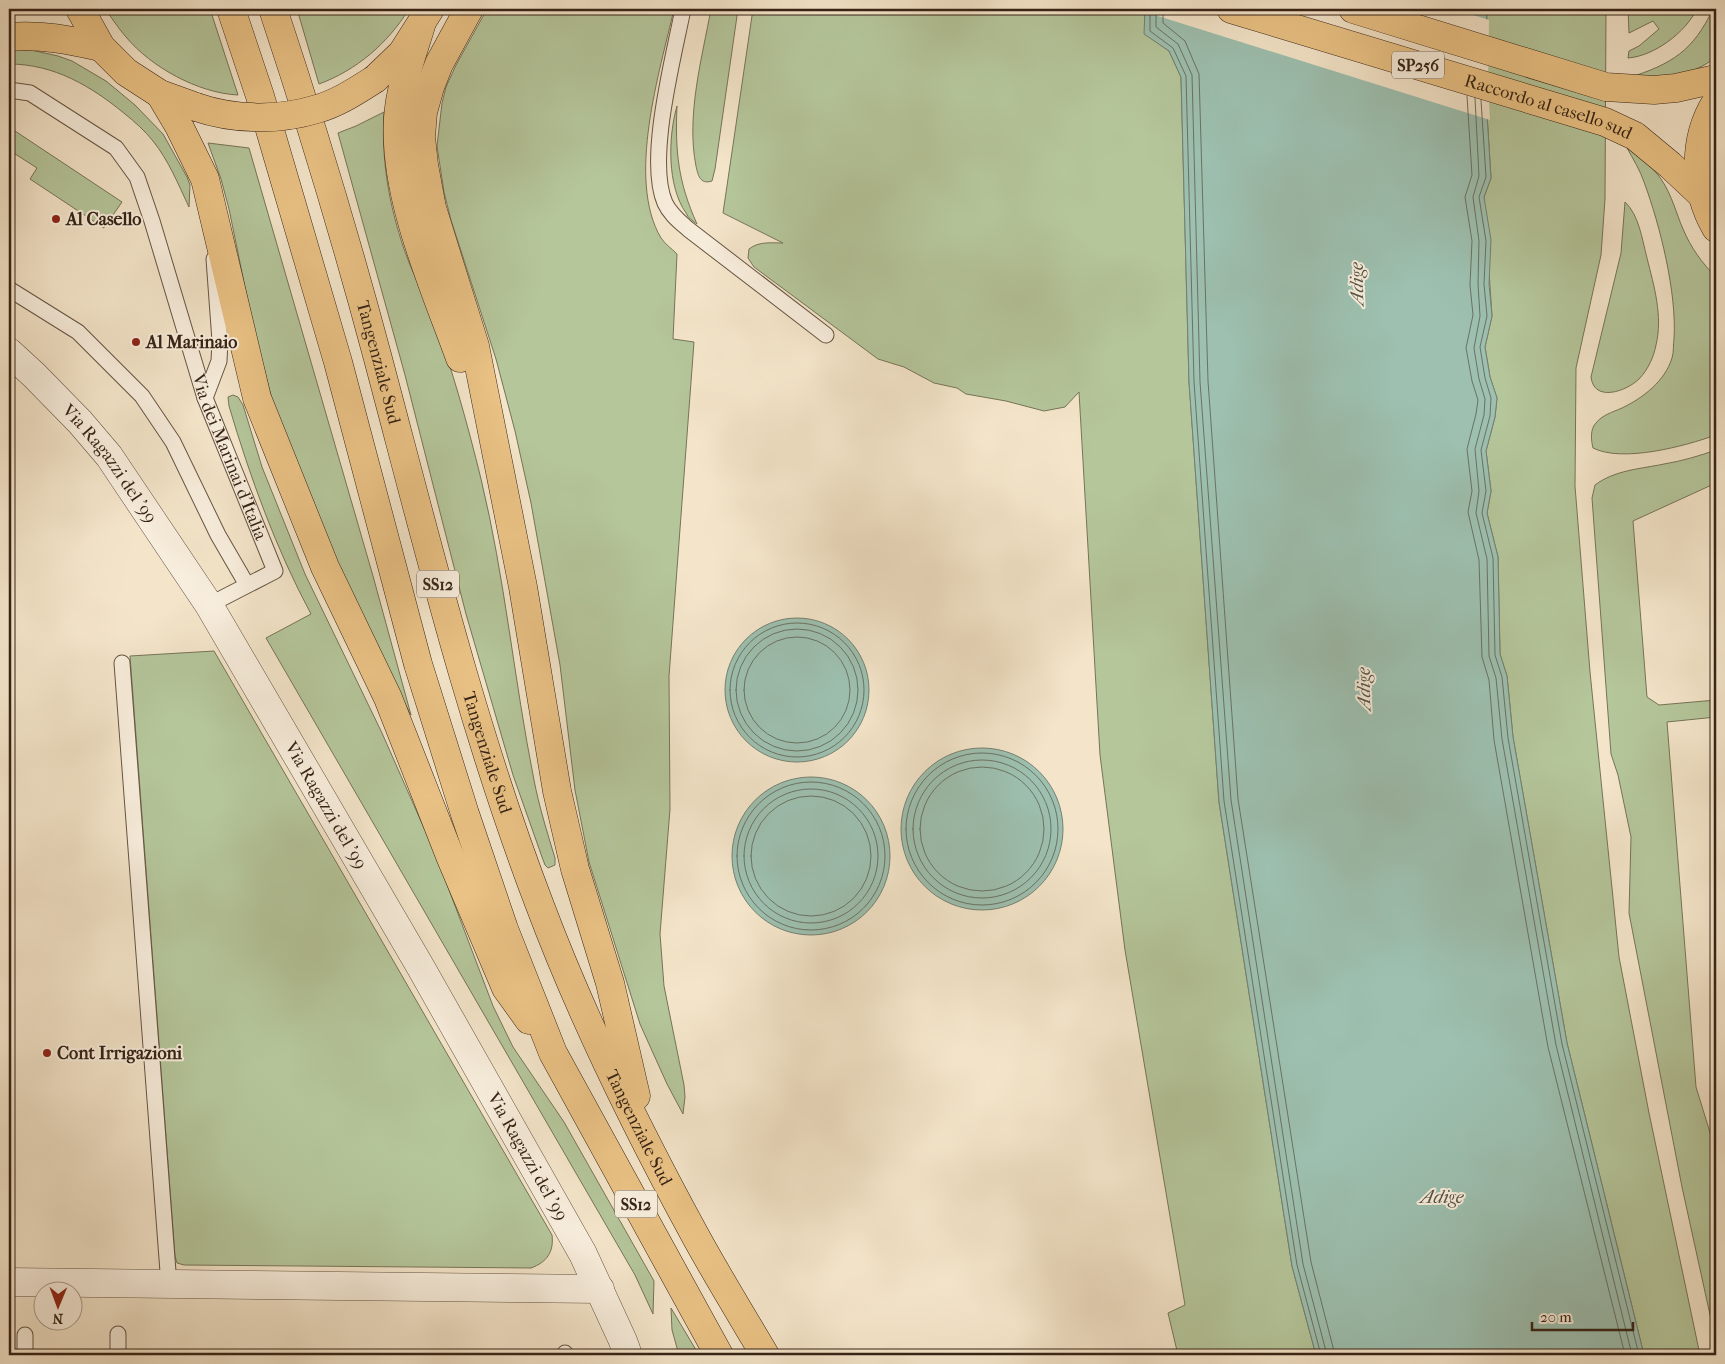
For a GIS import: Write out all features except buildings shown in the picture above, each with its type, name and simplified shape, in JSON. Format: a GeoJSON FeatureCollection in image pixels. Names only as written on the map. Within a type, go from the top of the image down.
{"type":"FeatureCollection","features":[{"type":"Feature","properties":{"kind":"main road"},"geometry":{"type":"LineString","coordinates":[[80,9],[100,47],[126,72],[160,94],[226,115],[250,117],[298,114],[318,109],[337,101],[374,80],[402,53],[426,16]]}},
{"type":"Feature","properties":{"kind":"main road","name":"SS12"},"geometry":{"type":"LineString","coordinates":[[231,9],[260,96],[338,362],[421,674],[504,929],[553,1053],[719,1355]]}},
{"type":"Feature","properties":{"kind":"main road","name":"Tangenziale Sud"},"geometry":{"type":"LineString","coordinates":[[273,9],[300,90],[375,349],[455,650],[501,796],[539,904],[584,1012],[647,1144],[697,1239],[765,1355]]}},
{"type":"Feature","properties":{"kind":"main road"},"geometry":{"type":"LineString","coordinates":[[469,9],[439,64],[423,112],[421,137],[424,165],[432,208],[475,346],[523,587],[557,790],[575,869],[610,983],[647,1144]]}},
{"type":"Feature","properties":{"kind":"main road","name":"Raccordo al casello sud"},"geometry":{"type":"LineString","coordinates":[[1231,9],[1605,122],[1635,136],[1670,165],[1702,196]]}},
{"type":"Feature","properties":{"kind":"main road","name":"Raccordo al casello sud"},"geometry":{"type":"LineString","coordinates":[[1353,9],[1606,87],[1654,90],[1676,88],[1716,78]]}},
{"type":"Feature","properties":{"kind":"main road"},"geometry":{"type":"LineString","coordinates":[[426,16],[404,86],[398,116],[399,160],[407,202],[424,259],[497,458]]}},
{"type":"Feature","properties":{"kind":"main road"},"geometry":{"type":"LineString","coordinates":[[9,37],[36,36],[65,39],[100,47]]}},
{"type":"Feature","properties":{"kind":"main road"},"geometry":{"type":"LineString","coordinates":[[160,94],[179,126],[205,179],[257,398],[321,558],[388,698],[450,856],[506,988],[553,1053]]}},
{"type":"Feature","properties":{"kind":"main road","name":"Raccordo al casello sud"},"geometry":{"type":"LineString","coordinates":[[1716,102],[1702,135],[1699,153],[1699,175],[1702,196],[1716,228]]}},
{"type":"Feature","properties":{"kind":"street","name":"Via Ragazzi del '99"},"geometry":{"type":"LineString","coordinates":[[9,352],[80,422],[109,456],[209,605],[420,966],[583,1254],[628,1355]]}},
{"type":"Feature","properties":{"kind":"street"},"geometry":{"type":"LineString","coordinates":[[9,1282],[600,1289]]}},
{"type":"Feature","properties":{"kind":"lane"},"geometry":{"type":"LineString","coordinates":[[683,9],[662,114],[659,163],[665,202],[672,215],[688,229],[826,335]]}},
{"type":"Feature","properties":{"kind":"lane","name":"Via dei Marinai d'Italia"},"geometry":{"type":"LineString","coordinates":[[9,90],[30,93],[116,148],[137,177],[205,398],[275,570],[209,605]]}},
{"type":"Feature","properties":{"kind":"lane"},"geometry":{"type":"LineString","coordinates":[[205,398],[219,361],[220,342],[214,268],[216,225]]}},
{"type":"Feature","properties":{"kind":"lane"},"geometry":{"type":"LineString","coordinates":[[9,289],[78,332],[142,396],[173,442],[218,535],[247,585]]}},
{"type":"Feature","properties":{"kind":"lane"},"geometry":{"type":"LineString","coordinates":[[122,663],[169,1285]]}},
{"type":"Feature","properties":{"kind":"lane"},"geometry":{"type":"LineString","coordinates":[[118,1334],[118,1355]]}},
{"type":"Feature","properties":{"kind":"lane"},"geometry":{"type":"LineString","coordinates":[[25,1335],[25,1355]]}},
{"type":"Feature","properties":{"kind":"shaded area"},"geometry":{"type":"Polygon","coordinates":[[[105,9],[210,9],[238,95],[223,93],[192,84],[162,68],[136,48],[105,9]]]}},
{"type":"Feature","properties":{"kind":"shaded area"},"geometry":{"type":"Polygon","coordinates":[[[297,9],[409,9],[391,33],[370,54],[346,71],[319,84],[297,9]]]}},
{"type":"Feature","properties":{"kind":"shaded area"},"geometry":{"type":"Polygon","coordinates":[[[487,9],[674,9],[649,125],[646,186],[651,214],[661,238],[677,254],[673,339],[694,342],[669,676],[670,809],[660,934],[664,986],[684,1085],[683,1114],[667,1084],[640,1024],[589,862],[575,790],[560,665],[531,503],[496,359],[451,220],[444,192],[437,146],[442,103],[446,87],[456,65],[487,9]]]}},
{"type":"Feature","properties":{"kind":"shaded area"},"geometry":{"type":"Polygon","coordinates":[[[711,9],[738,9],[715,169],[712,181],[705,182],[700,178],[696,166],[693,147],[693,127],[696,87],[711,9]]]}},
{"type":"Feature","properties":{"kind":"shaded area"},"geometry":{"type":"Polygon","coordinates":[[[753,9],[1145,9],[1145,34],[1169,51],[1181,77],[1189,382],[1219,802],[1292,1266],[1316,1355],[1178,1355],[1168,1313],[1185,1305],[1125,950],[1100,755],[1079,392],[1065,407],[1044,411],[1006,401],[966,394],[957,388],[934,383],[904,367],[878,359],[754,267],[748,258],[749,249],[761,244],[783,243],[723,213],[753,9]]]}},
{"type":"Feature","properties":{"kind":"shaded area"},"geometry":{"type":"Polygon","coordinates":[[[1487,9],[1606,9],[1605,199],[1601,255],[1576,368],[1575,486],[1590,672],[1619,957],[1649,1113],[1700,1355],[1644,1355],[1567,1043],[1513,737],[1507,676],[1500,654],[1498,557],[1487,513],[1491,491],[1486,451],[1495,417],[1497,398],[1490,377],[1485,347],[1492,316],[1484,197],[1491,178],[1485,83],[1487,9]]]}},
{"type":"Feature","properties":{"kind":"shaded area"},"geometry":{"type":"Polygon","coordinates":[[[1628,9],[1697,9],[1685,26],[1668,42],[1648,53],[1628,58],[1629,51],[1639,46],[1659,29],[1653,21],[1629,33],[1628,9]]]}},
{"type":"Feature","properties":{"kind":"shaded area"},"geometry":{"type":"Polygon","coordinates":[[[1713,9],[1716,9],[1716,57],[1706,64],[1685,73],[1652,78],[1628,78],[1657,67],[1680,54],[1697,36],[1713,9]]]}},
{"type":"Feature","properties":{"kind":"shaded area"},"geometry":{"type":"Polygon","coordinates":[[[9,50],[31,50],[72,61],[106,81],[135,105],[163,134],[187,177],[190,185],[189,207],[159,149],[150,137],[132,120],[99,94],[71,78],[41,68],[9,64],[9,50]]]}},
{"type":"Feature","properties":{"kind":"shaded area"},"geometry":{"type":"Polygon","coordinates":[[[677,106],[677,152],[679,166],[686,194],[697,224],[688,216],[680,202],[672,175],[672,132],[677,106]]]}},
{"type":"Feature","properties":{"kind":"shaded area"},"geometry":{"type":"Polygon","coordinates":[[[384,112],[385,164],[394,216],[407,257],[430,309],[452,372],[481,479],[497,554],[534,780],[555,858],[555,865],[548,868],[545,865],[513,775],[466,614],[405,375],[338,133],[384,112]]]}},
{"type":"Feature","properties":{"kind":"shaded area"},"geometry":{"type":"Polygon","coordinates":[[[9,127],[122,202],[104,228],[30,179],[37,168],[9,150],[9,127]]]}},
{"type":"Feature","properties":{"kind":"shaded area"},"geometry":{"type":"Polygon","coordinates":[[[208,143],[249,148],[373,576],[411,715],[362,623],[272,399],[253,326],[229,209],[208,143]]]}},
{"type":"Feature","properties":{"kind":"shaded area"},"geometry":{"type":"Polygon","coordinates":[[[1627,148],[1654,170],[1661,179],[1693,249],[1716,277],[1716,435],[1671,448],[1621,454],[1593,448],[1591,438],[1593,428],[1601,418],[1638,399],[1659,381],[1672,358],[1674,339],[1673,301],[1661,238],[1650,199],[1627,148]]]}},
{"type":"Feature","properties":{"kind":"shaded area"},"geometry":{"type":"Polygon","coordinates":[[[1625,202],[1634,214],[1642,235],[1657,301],[1658,334],[1652,358],[1639,379],[1619,390],[1604,392],[1598,390],[1593,385],[1591,377],[1621,253],[1625,202]]]}},
{"type":"Feature","properties":{"kind":"shaded area"},"geometry":{"type":"Polygon","coordinates":[[[233,395],[238,397],[243,405],[262,467],[305,574],[382,733],[435,853],[493,1006],[513,1047],[564,1122],[654,1281],[653,1314],[635,1275],[266,638],[311,614],[286,564],[255,486],[229,406],[228,397],[233,395]]]}},
{"type":"Feature","properties":{"kind":"shaded area"},"geometry":{"type":"Polygon","coordinates":[[[1716,450],[1716,483],[1633,521],[1647,697],[1659,705],[1716,700],[1716,717],[1667,722],[1696,1087],[1716,1152],[1716,1342],[1682,1187],[1629,913],[1631,837],[1618,775],[1611,754],[1592,498],[1595,485],[1611,476],[1684,460],[1716,450]]]}},
{"type":"Feature","properties":{"kind":"shaded area"},"geometry":{"type":"Polygon","coordinates":[[[214,651],[552,1235],[552,1246],[548,1256],[537,1266],[531,1268],[184,1265],[177,1263],[130,656],[214,651]]]}},
{"type":"Feature","properties":{"kind":"shaded area"},"geometry":{"type":"Polygon","coordinates":[[[671,1308],[699,1355],[679,1355],[672,1330],[671,1308]]]}},
{"type":"Feature","properties":{"kind":"water","name":"Adige"},"geometry":{"type":"Polygon","coordinates":[[[1145,9],[1487,9],[1485,83],[1491,178],[1484,197],[1491,240],[1489,284],[1492,316],[1485,347],[1490,377],[1497,398],[1495,417],[1486,451],[1491,491],[1487,513],[1498,557],[1500,654],[1507,676],[1513,737],[1567,1043],[1644,1355],[1316,1355],[1292,1266],[1219,802],[1189,382],[1181,77],[1169,51],[1144,34],[1145,9]]]}},
{"type":"Feature","properties":{"kind":"water"},"geometry":{"type":"Polygon","coordinates":[[[797,618],[824,624],[837,630],[848,639],[857,650],[863,663],[869,690],[863,717],[857,730],[848,741],[837,750],[824,756],[797,762],[770,756],[757,750],[746,741],[737,730],[731,717],[725,690],[731,663],[737,650],[746,639],[757,630],[770,624],[797,618]]]}},
{"type":"Feature","properties":{"kind":"water"},"geometry":{"type":"Polygon","coordinates":[[[982,748],[1013,754],[1039,772],[1057,798],[1063,829],[1057,860],[1039,886],[1013,904],[982,910],[951,904],[925,886],[907,860],[901,829],[907,798],[925,772],[951,754],[982,748]]]}},
{"type":"Feature","properties":{"kind":"water"},"geometry":{"type":"Polygon","coordinates":[[[811,777],[841,783],[867,800],[884,826],[890,856],[884,886],[867,912],[841,929],[811,935],[781,929],[755,912],[738,886],[732,856],[738,826],[755,800],[781,783],[811,777]]]}},
{"type":"Feature","properties":{"kind":"pier"},"geometry":{"type":"Polygon","coordinates":[[[1142,9],[1454,9],[1489,20],[1488,83],[1490,120],[1142,11],[1142,9]]]}},
{"type":"Feature","properties":{"kind":"place","name":"Al Casello"},"geometry":{"type":"Point","coordinates":[56,219]}},
{"type":"Feature","properties":{"kind":"place","name":"Al Marinaio"},"geometry":{"type":"Point","coordinates":[136,342]}},
{"type":"Feature","properties":{"kind":"place","name":"Cont Irrigazioni"},"geometry":{"type":"Point","coordinates":[47,1053]}}]}
